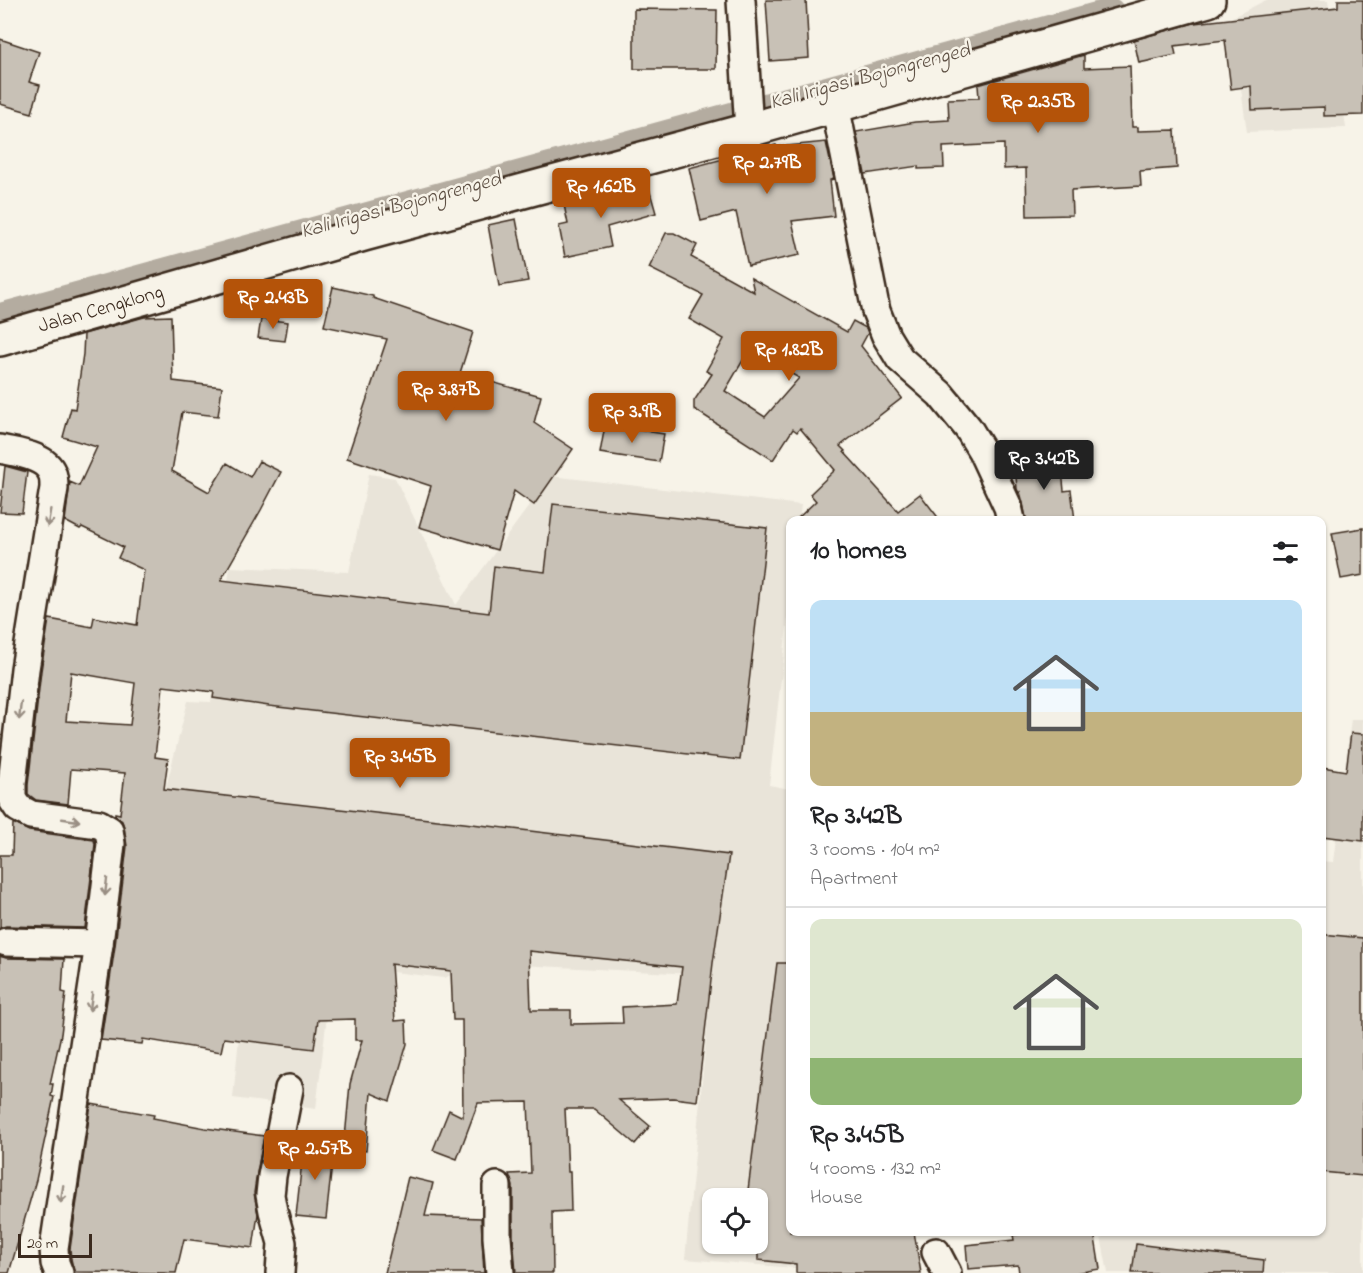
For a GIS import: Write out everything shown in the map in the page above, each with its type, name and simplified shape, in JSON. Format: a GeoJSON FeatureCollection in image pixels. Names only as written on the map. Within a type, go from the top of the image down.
{"type":"FeatureCollection","features":[{"type":"Feature","properties":{"kind":"main road","name":"Jalan Cengklong"},"geometry":{"type":"LineString","coordinates":[[0,339],[748,122],[835,105],[1208,0]]}},
{"type":"Feature","properties":{"kind":"street"},"geometry":{"type":"LineString","coordinates":[[741,0],[748,122]]}},
{"type":"Feature","properties":{"kind":"street"},"geometry":{"type":"LineString","coordinates":[[835,105],[879,320],[900,359],[940,394],[968,428],[982,452],[1010,516]]}},
{"type":"Feature","properties":{"kind":"street"},"geometry":{"type":"LineString","coordinates":[[0,448],[28,455],[45,463],[54,481],[24,669],[9,816],[31,815],[99,824],[109,830],[111,844],[99,944],[54,1248],[55,1263],[59,1273]]}},
{"type":"Feature","properties":{"kind":"street"},"geometry":{"type":"LineString","coordinates":[[6,942],[99,944]]}},
{"type":"Feature","properties":{"kind":"street"},"geometry":{"type":"LineString","coordinates":[[280,1273],[282,1243],[270,1195],[289,1089]]}},
{"type":"Feature","properties":{"kind":"street"},"geometry":{"type":"LineString","coordinates":[[497,1186],[500,1273]]}},
{"type":"Feature","properties":{"kind":"shaded area"},"geometry":{"type":"Polygon","coordinates":[[[1266,0],[1328,0],[1346,128],[1247,132],[1231,18],[1266,0]]]}},
{"type":"Feature","properties":{"kind":"shaded area"},"geometry":{"type":"Polygon","coordinates":[[[369,474],[395,478],[456,605],[551,476],[801,505],[800,516],[786,516],[786,634],[769,785],[786,788],[786,1236],[862,1236],[855,1273],[685,1259],[712,975],[482,963],[444,978],[333,965],[316,1109],[233,1098],[252,908],[163,799],[188,701],[211,702],[230,567],[349,572],[369,474]]]}},
{"type":"Feature","properties":{"kind":"shaded area"},"geometry":{"type":"Polygon","coordinates":[[[1351,719],[1363,719],[1363,1273],[1108,1273],[1101,1236],[1326,1236],[1326,861],[1333,862],[1351,719]]]}},
{"type":"Feature","properties":{"kind":"building"},"geometry":{"type":"Polygon","coordinates":[[[766,0],[806,0],[809,58],[770,61],[766,0]]]}},
{"type":"Feature","properties":{"kind":"building"},"geometry":{"type":"Polygon","coordinates":[[[1338,0],[1363,0],[1363,115],[1324,116],[1324,107],[1252,110],[1251,86],[1231,89],[1225,40],[1174,46],[1176,55],[1139,63],[1134,40],[1194,23],[1338,7],[1338,0]]]}},
{"type":"Feature","properties":{"kind":"building"},"geometry":{"type":"Polygon","coordinates":[[[634,9],[717,10],[716,69],[634,69],[634,9]]]}},
{"type":"Feature","properties":{"kind":"building"},"geometry":{"type":"Polygon","coordinates":[[[0,39],[39,52],[29,82],[40,85],[32,113],[0,104],[0,39]]]}},
{"type":"Feature","properties":{"kind":"building"},"geometry":{"type":"Polygon","coordinates":[[[1084,55],[1084,68],[1130,66],[1132,127],[1138,127],[1138,131],[1175,130],[1177,168],[1140,171],[1141,186],[1071,190],[1072,215],[1027,216],[1026,168],[1004,169],[1004,144],[943,147],[944,168],[918,169],[918,166],[865,174],[856,132],[915,122],[949,120],[948,99],[979,98],[978,85],[1084,55]]]}},
{"type":"Feature","properties":{"kind":"building"},"geometry":{"type":"Polygon","coordinates":[[[826,142],[834,179],[830,180],[834,216],[792,221],[800,255],[748,266],[736,212],[701,221],[689,168],[776,145],[777,147],[826,142]]]}},
{"type":"Feature","properties":{"kind":"building"},"geometry":{"type":"Polygon","coordinates":[[[648,185],[656,213],[607,227],[611,247],[565,257],[559,226],[568,224],[563,200],[581,196],[583,203],[648,185]]]}},
{"type":"Feature","properties":{"kind":"building"},"geometry":{"type":"Polygon","coordinates":[[[516,219],[528,281],[499,286],[488,225],[516,219]]]}},
{"type":"Feature","properties":{"kind":"building"},"geometry":{"type":"Polygon","coordinates":[[[666,233],[674,233],[697,245],[691,257],[754,292],[751,278],[847,332],[853,321],[866,328],[868,333],[861,346],[902,398],[840,446],[898,511],[920,494],[937,516],[800,516],[816,501],[810,494],[835,470],[800,428],[797,432],[793,429],[773,460],[694,409],[694,401],[712,374],[706,371],[724,339],[689,319],[703,295],[649,268],[666,233]],[[749,350],[725,391],[765,417],[799,378],[749,350]]]}},
{"type":"Feature","properties":{"kind":"building"},"geometry":{"type":"Polygon","coordinates":[[[333,287],[373,296],[373,298],[473,332],[460,373],[541,396],[534,423],[573,449],[534,505],[514,491],[497,550],[419,527],[431,486],[347,458],[387,339],[324,326],[333,287]]]}},
{"type":"Feature","properties":{"kind":"building"},"geometry":{"type":"Polygon","coordinates":[[[171,316],[173,381],[222,387],[218,416],[182,412],[172,471],[209,492],[227,463],[250,477],[259,461],[281,472],[221,580],[489,613],[494,566],[545,572],[553,504],[767,528],[740,760],[269,706],[213,698],[214,692],[163,686],[155,757],[168,759],[164,789],[729,855],[713,963],[697,1101],[673,1098],[619,1100],[650,1126],[635,1144],[594,1109],[565,1109],[571,1211],[552,1212],[553,1273],[516,1273],[513,1186],[509,1174],[531,1173],[528,1102],[478,1103],[457,1159],[433,1150],[449,1110],[463,1117],[462,1020],[453,1020],[451,971],[391,964],[395,1021],[406,1020],[407,1044],[390,1101],[371,1093],[366,1151],[344,1149],[350,1084],[362,1040],[355,1040],[355,1019],[318,1020],[314,1049],[224,1038],[221,1052],[143,1039],[142,1044],[101,1040],[127,846],[122,821],[115,815],[115,813],[120,814],[125,773],[71,769],[68,804],[36,800],[28,794],[28,785],[49,619],[92,627],[94,617],[137,625],[144,570],[118,558],[123,547],[65,521],[70,482],[79,486],[97,447],[63,437],[71,408],[75,409],[84,334],[144,317],[171,316]],[[71,672],[66,721],[130,725],[135,683],[71,672]],[[529,951],[531,1010],[571,1010],[571,1024],[623,1023],[622,1007],[677,1004],[682,967],[529,951]]]}},
{"type":"Feature","properties":{"kind":"building"},"geometry":{"type":"Polygon","coordinates":[[[261,319],[288,322],[285,341],[258,338],[261,319]]]}},
{"type":"Feature","properties":{"kind":"building"},"geometry":{"type":"Polygon","coordinates":[[[605,425],[664,434],[659,462],[600,453],[605,425]]]}},
{"type":"Feature","properties":{"kind":"building"},"geometry":{"type":"Polygon","coordinates":[[[1061,460],[1064,491],[1071,490],[1074,516],[1025,516],[1020,492],[1017,489],[1015,464],[1061,460]]]}},
{"type":"Feature","properties":{"kind":"building"},"geometry":{"type":"Polygon","coordinates":[[[5,466],[27,472],[22,513],[0,512],[5,466]]]}},
{"type":"Feature","properties":{"kind":"building"},"geometry":{"type":"Polygon","coordinates":[[[1363,528],[1363,575],[1341,579],[1332,533],[1363,528]]]}},
{"type":"Feature","properties":{"kind":"building"},"geometry":{"type":"Polygon","coordinates":[[[1351,733],[1363,734],[1363,841],[1326,836],[1326,768],[1346,771],[1351,733]]]}},
{"type":"Feature","properties":{"kind":"building"},"geometry":{"type":"Polygon","coordinates":[[[13,823],[29,831],[94,840],[85,928],[6,926],[0,928],[0,855],[12,855],[13,823]]]}},
{"type":"Feature","properties":{"kind":"building"},"geometry":{"type":"Polygon","coordinates":[[[1326,934],[1363,938],[1363,1176],[1326,1172],[1326,934]]]}},
{"type":"Feature","properties":{"kind":"building"},"geometry":{"type":"Polygon","coordinates":[[[0,956],[64,959],[62,992],[66,993],[61,1034],[50,1084],[53,1084],[51,1096],[54,1097],[36,1180],[9,1273],[0,1273],[0,956]]]}},
{"type":"Feature","properties":{"kind":"building"},"geometry":{"type":"Polygon","coordinates":[[[777,963],[786,963],[786,1236],[915,1236],[921,1273],[796,1273],[796,1264],[758,1260],[758,1254],[768,1254],[768,1188],[748,1188],[777,963]]]}},
{"type":"Feature","properties":{"kind":"building"},"geometry":{"type":"Polygon","coordinates":[[[91,1104],[154,1115],[153,1118],[205,1128],[264,1136],[254,1193],[258,1214],[253,1248],[184,1239],[176,1273],[74,1272],[70,1249],[91,1104]]]}},
{"type":"Feature","properties":{"kind":"building"},"geometry":{"type":"Polygon","coordinates":[[[304,1143],[334,1146],[326,1219],[296,1216],[304,1143]]]}},
{"type":"Feature","properties":{"kind":"building"},"geometry":{"type":"Polygon","coordinates":[[[408,1177],[433,1183],[425,1216],[481,1218],[484,1273],[385,1273],[408,1177]]]}},
{"type":"Feature","properties":{"kind":"building"},"geometry":{"type":"Polygon","coordinates":[[[1013,1236],[1095,1236],[1100,1269],[1075,1273],[1019,1273],[1018,1265],[968,1269],[966,1245],[1014,1240],[1013,1236]]]}},
{"type":"Feature","properties":{"kind":"building"},"geometry":{"type":"Polygon","coordinates":[[[1136,1244],[1264,1260],[1263,1273],[1132,1273],[1136,1244]]]}},
{"type":"Feature","properties":{"kind":"waterway","name":"Kali Irigasi Bojongrenged"},"geometry":{"type":"LineString","coordinates":[[0,316],[1111,11]]}}]}
